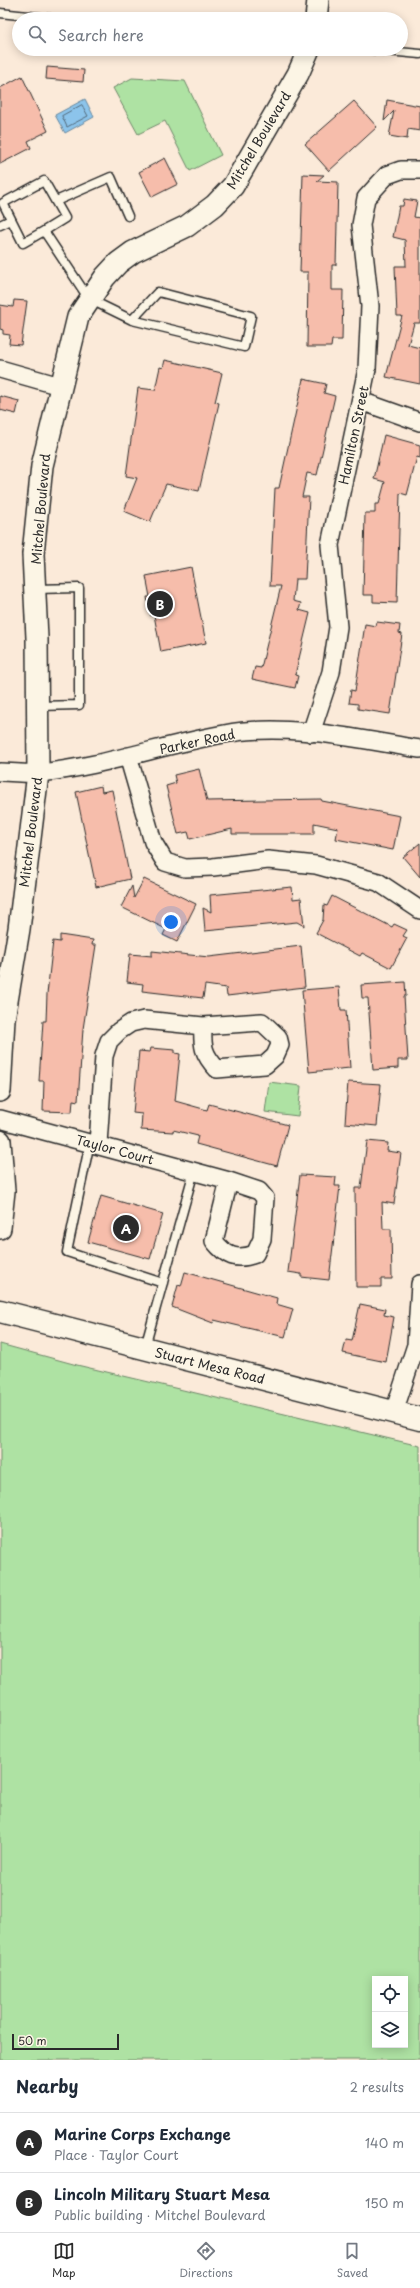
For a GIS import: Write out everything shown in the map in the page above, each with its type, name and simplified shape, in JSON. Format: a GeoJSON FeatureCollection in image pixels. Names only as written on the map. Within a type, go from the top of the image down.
{"type":"FeatureCollection","features":[{"type":"Feature","properties":{"kind":"main road","name":"Stuart Mesa Road"},"geometry":{"type":"LineString","coordinates":[[0,1311],[420,1419]]}},
{"type":"Feature","properties":{"kind":"street"},"geometry":{"type":"LineString","coordinates":[[317,12],[318,0]]}},
{"type":"Feature","properties":{"kind":"street","name":"Mitchel Boulevard"},"geometry":{"type":"LineString","coordinates":[[0,1091],[4,1019],[19,929],[38,773],[35,589],[33,554],[42,466],[60,386],[78,317],[105,277],[118,263],[133,252],[187,226],[215,205],[233,186],[298,74],[306,56]]}},
{"type":"Feature","properties":{"kind":"street","name":"Hamilton Street"},"geometry":{"type":"LineString","coordinates":[[312,733],[331,672],[338,627],[330,545],[367,369],[370,306],[361,225],[366,198],[387,175],[401,170],[420,170]]}},
{"type":"Feature","properties":{"kind":"street"},"geometry":{"type":"LineString","coordinates":[[0,369],[60,386]]}},
{"type":"Feature","properties":{"kind":"street"},"geometry":{"type":"LineString","coordinates":[[361,401],[420,422]]}},
{"type":"Feature","properties":{"kind":"street","name":"Parker Road"},"geometry":{"type":"LineString","coordinates":[[0,772],[38,773],[80,768],[225,733],[276,730],[312,733],[420,749]]}},
{"type":"Feature","properties":{"kind":"street"},"geometry":{"type":"LineString","coordinates":[[128,756],[153,842],[165,862],[185,868],[213,867],[268,860],[316,865],[378,882],[420,910]]}},
{"type":"Feature","properties":{"kind":"street"},"geometry":{"type":"LineString","coordinates":[[94,1143],[104,1056],[109,1041],[131,1023],[144,1020],[203,1026]]}},
{"type":"Feature","properties":{"kind":"street","name":"Taylor Court"},"geometry":{"type":"LineString","coordinates":[[0,1119],[94,1143],[229,1181]]}},
{"type":"Feature","properties":{"kind":"street"},"geometry":{"type":"LineString","coordinates":[[0,1141],[4,1191],[0,1228]]}},
{"type":"Feature","properties":{"kind":"street"},"geometry":{"type":"LineString","coordinates":[[394,1412],[416,1345],[420,1284]]}},
{"type":"Feature","properties":{"kind":"lane"},"geometry":{"type":"LineString","coordinates":[[0,13],[12,14]]}},
{"type":"Feature","properties":{"kind":"lane"},"geometry":{"type":"LineString","coordinates":[[408,53],[420,54]]}},
{"type":"Feature","properties":{"kind":"lane"},"geometry":{"type":"LineString","coordinates":[[56,201],[111,177],[128,216]]}},
{"type":"Feature","properties":{"kind":"lane"},"geometry":{"type":"LineString","coordinates":[[44,181],[56,201],[65,218],[23,243],[3,203],[44,181]]}},
{"type":"Feature","properties":{"kind":"lane"},"geometry":{"type":"LineString","coordinates":[[0,225],[11,220]]}},
{"type":"Feature","properties":{"kind":"lane"},"geometry":{"type":"LineString","coordinates":[[44,231],[89,299],[132,320],[244,347],[251,316],[158,292],[132,320]]}},
{"type":"Feature","properties":{"kind":"lane"},"geometry":{"type":"LineString","coordinates":[[35,589],[79,588],[80,705],[37,706]]}},
{"type":"Feature","properties":{"kind":"lane"},"geometry":{"type":"LineString","coordinates":[[94,1143],[67,1252],[163,1283]]}},
{"type":"Feature","properties":{"kind":"lane"},"geometry":{"type":"LineString","coordinates":[[145,1348],[194,1171]]}},
{"type":"Feature","properties":{"kind":"green space"},"geometry":{"type":"Polygon","coordinates":[[[132,78],[185,81],[221,155],[190,171],[165,121],[138,134],[113,88],[132,78]]]}},
{"type":"Feature","properties":{"kind":"green space"},"geometry":{"type":"Polygon","coordinates":[[[269,1082],[301,1086],[298,1116],[265,1112],[269,1082]]]}},
{"type":"Feature","properties":{"kind":"green space"},"geometry":{"type":"Polygon","coordinates":[[[0,1344],[77,1365],[420,1446],[420,2060],[0,2060],[0,1344]]]}},
{"type":"Feature","properties":{"kind":"water"},"geometry":{"type":"Polygon","coordinates":[[[85,99],[94,117],[65,133],[55,115],[85,99]]]}},
{"type":"Feature","properties":{"kind":"building"},"geometry":{"type":"Polygon","coordinates":[[[47,67],[84,70],[83,82],[46,79],[47,67]]]}},
{"type":"Feature","properties":{"kind":"building"},"geometry":{"type":"Polygon","coordinates":[[[22,76],[48,131],[28,141],[31,148],[0,164],[0,88],[22,76]]]}},
{"type":"Feature","properties":{"kind":"building"},"geometry":{"type":"Polygon","coordinates":[[[387,100],[420,106],[420,131],[408,129],[407,139],[389,136],[394,111],[384,121],[387,100]]]}},
{"type":"Feature","properties":{"kind":"building"},"geometry":{"type":"Polygon","coordinates":[[[354,101],[377,127],[329,171],[305,144],[354,101]]]}},
{"type":"Feature","properties":{"kind":"building"},"geometry":{"type":"Polygon","coordinates":[[[165,158],[178,184],[152,197],[139,172],[165,158]]]}},
{"type":"Feature","properties":{"kind":"building"},"geometry":{"type":"Polygon","coordinates":[[[303,174],[324,175],[317,181],[338,182],[336,265],[332,265],[332,290],[343,290],[342,340],[332,340],[331,347],[307,347],[308,272],[300,272],[303,174]]]}},
{"type":"Feature","properties":{"kind":"building"},"geometry":{"type":"Polygon","coordinates":[[[404,199],[417,201],[414,217],[420,218],[420,323],[414,323],[408,345],[420,348],[420,384],[386,377],[402,316],[397,316],[395,266],[406,266],[405,240],[393,237],[399,206],[403,206],[404,199]]]}},
{"type":"Feature","properties":{"kind":"building"},"geometry":{"type":"Polygon","coordinates":[[[14,300],[27,301],[21,345],[9,344],[10,335],[3,334],[3,330],[0,329],[0,305],[13,307],[14,300]]]}},
{"type":"Feature","properties":{"kind":"building"},"geometry":{"type":"Polygon","coordinates":[[[165,360],[222,373],[215,402],[219,403],[199,491],[166,484],[150,522],[124,511],[137,478],[126,476],[138,388],[155,390],[160,367],[163,368],[165,360]]]}},
{"type":"Feature","properties":{"kind":"building"},"geometry":{"type":"Polygon","coordinates":[[[303,379],[326,384],[324,393],[335,396],[317,475],[307,473],[302,497],[309,497],[305,579],[295,579],[293,601],[301,603],[299,610],[310,613],[295,675],[298,676],[295,688],[252,679],[255,667],[261,668],[281,586],[270,586],[275,488],[279,488],[303,379]]]}},
{"type":"Feature","properties":{"kind":"building"},"geometry":{"type":"Polygon","coordinates":[[[0,396],[19,401],[16,414],[0,410],[0,396]]]}},
{"type":"Feature","properties":{"kind":"building"},"geometry":{"type":"Polygon","coordinates":[[[384,435],[420,445],[420,458],[417,457],[407,495],[400,493],[397,603],[373,602],[373,595],[363,595],[365,513],[375,513],[375,504],[379,504],[385,482],[374,479],[384,435]]]}},
{"type":"Feature","properties":{"kind":"building"},"geometry":{"type":"Polygon","coordinates":[[[191,567],[206,643],[161,652],[154,615],[151,616],[149,610],[147,597],[150,597],[146,576],[191,567]]]}},
{"type":"Feature","properties":{"kind":"building"},"geometry":{"type":"Polygon","coordinates":[[[377,622],[400,625],[399,633],[402,634],[390,714],[358,709],[358,704],[349,703],[351,690],[355,691],[365,624],[376,626],[377,622]]]}},
{"type":"Feature","properties":{"kind":"building"},"geometry":{"type":"Polygon","coordinates":[[[199,769],[207,801],[321,799],[322,801],[400,816],[393,850],[336,839],[338,828],[314,823],[314,834],[232,834],[232,829],[190,839],[188,832],[178,834],[166,786],[176,783],[174,775],[199,769]]]}},
{"type":"Feature","properties":{"kind":"building"},"geometry":{"type":"Polygon","coordinates":[[[101,786],[102,792],[112,790],[130,879],[96,887],[76,792],[101,786]]]}},
{"type":"Feature","properties":{"kind":"building"},"geometry":{"type":"Polygon","coordinates":[[[420,843],[420,877],[403,857],[420,843]]]}},
{"type":"Feature","properties":{"kind":"building"},"geometry":{"type":"Polygon","coordinates":[[[144,879],[196,904],[177,942],[163,935],[166,929],[121,907],[132,886],[134,898],[144,879]]]}},
{"type":"Feature","properties":{"kind":"building"},"geometry":{"type":"Polygon","coordinates":[[[292,887],[293,899],[301,898],[304,926],[297,922],[205,931],[203,908],[211,912],[210,895],[292,887]]]}},
{"type":"Feature","properties":{"kind":"building"},"geometry":{"type":"Polygon","coordinates":[[[332,896],[392,927],[394,924],[407,930],[403,936],[407,938],[391,968],[362,953],[360,956],[316,933],[323,920],[324,905],[327,906],[332,896]]]}},
{"type":"Feature","properties":{"kind":"building"},"geometry":{"type":"Polygon","coordinates":[[[60,935],[93,940],[92,945],[96,945],[83,1029],[78,1101],[73,1100],[72,1112],[43,1111],[44,1081],[39,1081],[43,1021],[46,1021],[47,994],[53,941],[60,942],[60,935]]]}},
{"type":"Feature","properties":{"kind":"building"},"geometry":{"type":"Polygon","coordinates":[[[301,946],[305,987],[227,996],[226,988],[205,985],[203,998],[142,991],[143,984],[127,982],[130,954],[152,956],[152,951],[209,957],[301,946]]]}},
{"type":"Feature","properties":{"kind":"building"},"geometry":{"type":"Polygon","coordinates":[[[405,982],[406,996],[404,996],[408,1060],[398,1060],[398,1068],[373,1070],[368,998],[362,998],[361,985],[405,982]]]}},
{"type":"Feature","properties":{"kind":"building"},"geometry":{"type":"Polygon","coordinates":[[[339,987],[341,1010],[346,1010],[350,1068],[309,1072],[302,990],[339,987]]]}},
{"type":"Feature","properties":{"kind":"building"},"geometry":{"type":"Polygon","coordinates":[[[151,1048],[175,1050],[175,1053],[180,1054],[175,1101],[207,1110],[209,1104],[288,1125],[277,1166],[196,1144],[198,1136],[173,1130],[173,1132],[141,1130],[142,1114],[133,1113],[139,1051],[150,1052],[151,1048]]]}},
{"type":"Feature","properties":{"kind":"building"},"geometry":{"type":"Polygon","coordinates":[[[348,1082],[381,1084],[377,1126],[345,1123],[348,1082]]]}},
{"type":"Feature","properties":{"kind":"building"},"geometry":{"type":"Polygon","coordinates":[[[367,1141],[388,1143],[387,1151],[401,1153],[394,1204],[382,1202],[383,1229],[391,1229],[392,1279],[381,1279],[381,1287],[356,1287],[355,1188],[361,1188],[367,1141]]]}},
{"type":"Feature","properties":{"kind":"building"},"geometry":{"type":"Polygon","coordinates":[[[300,1175],[336,1177],[335,1186],[340,1186],[329,1280],[301,1277],[301,1274],[288,1272],[300,1175]]]}},
{"type":"Feature","properties":{"kind":"building"},"geometry":{"type":"Polygon","coordinates":[[[101,1196],[163,1214],[150,1259],[88,1242],[101,1196]]]}},
{"type":"Feature","properties":{"kind":"building"},"geometry":{"type":"Polygon","coordinates":[[[185,1272],[277,1298],[276,1304],[293,1309],[285,1337],[214,1320],[213,1323],[172,1307],[178,1285],[181,1286],[185,1272]]]}},
{"type":"Feature","properties":{"kind":"building"},"geometry":{"type":"Polygon","coordinates":[[[360,1304],[385,1309],[384,1315],[394,1317],[386,1362],[343,1353],[346,1340],[352,1341],[360,1304]]]}},
{"type":"Feature","properties":{"kind":"place","name":"Lincoln Military Stuart Mesa"},"geometry":{"type":"Point","coordinates":[160,604]}},
{"type":"Feature","properties":{"kind":"place","name":"Marine Corps Exchange"},"geometry":{"type":"Point","coordinates":[126,1228]}}]}
